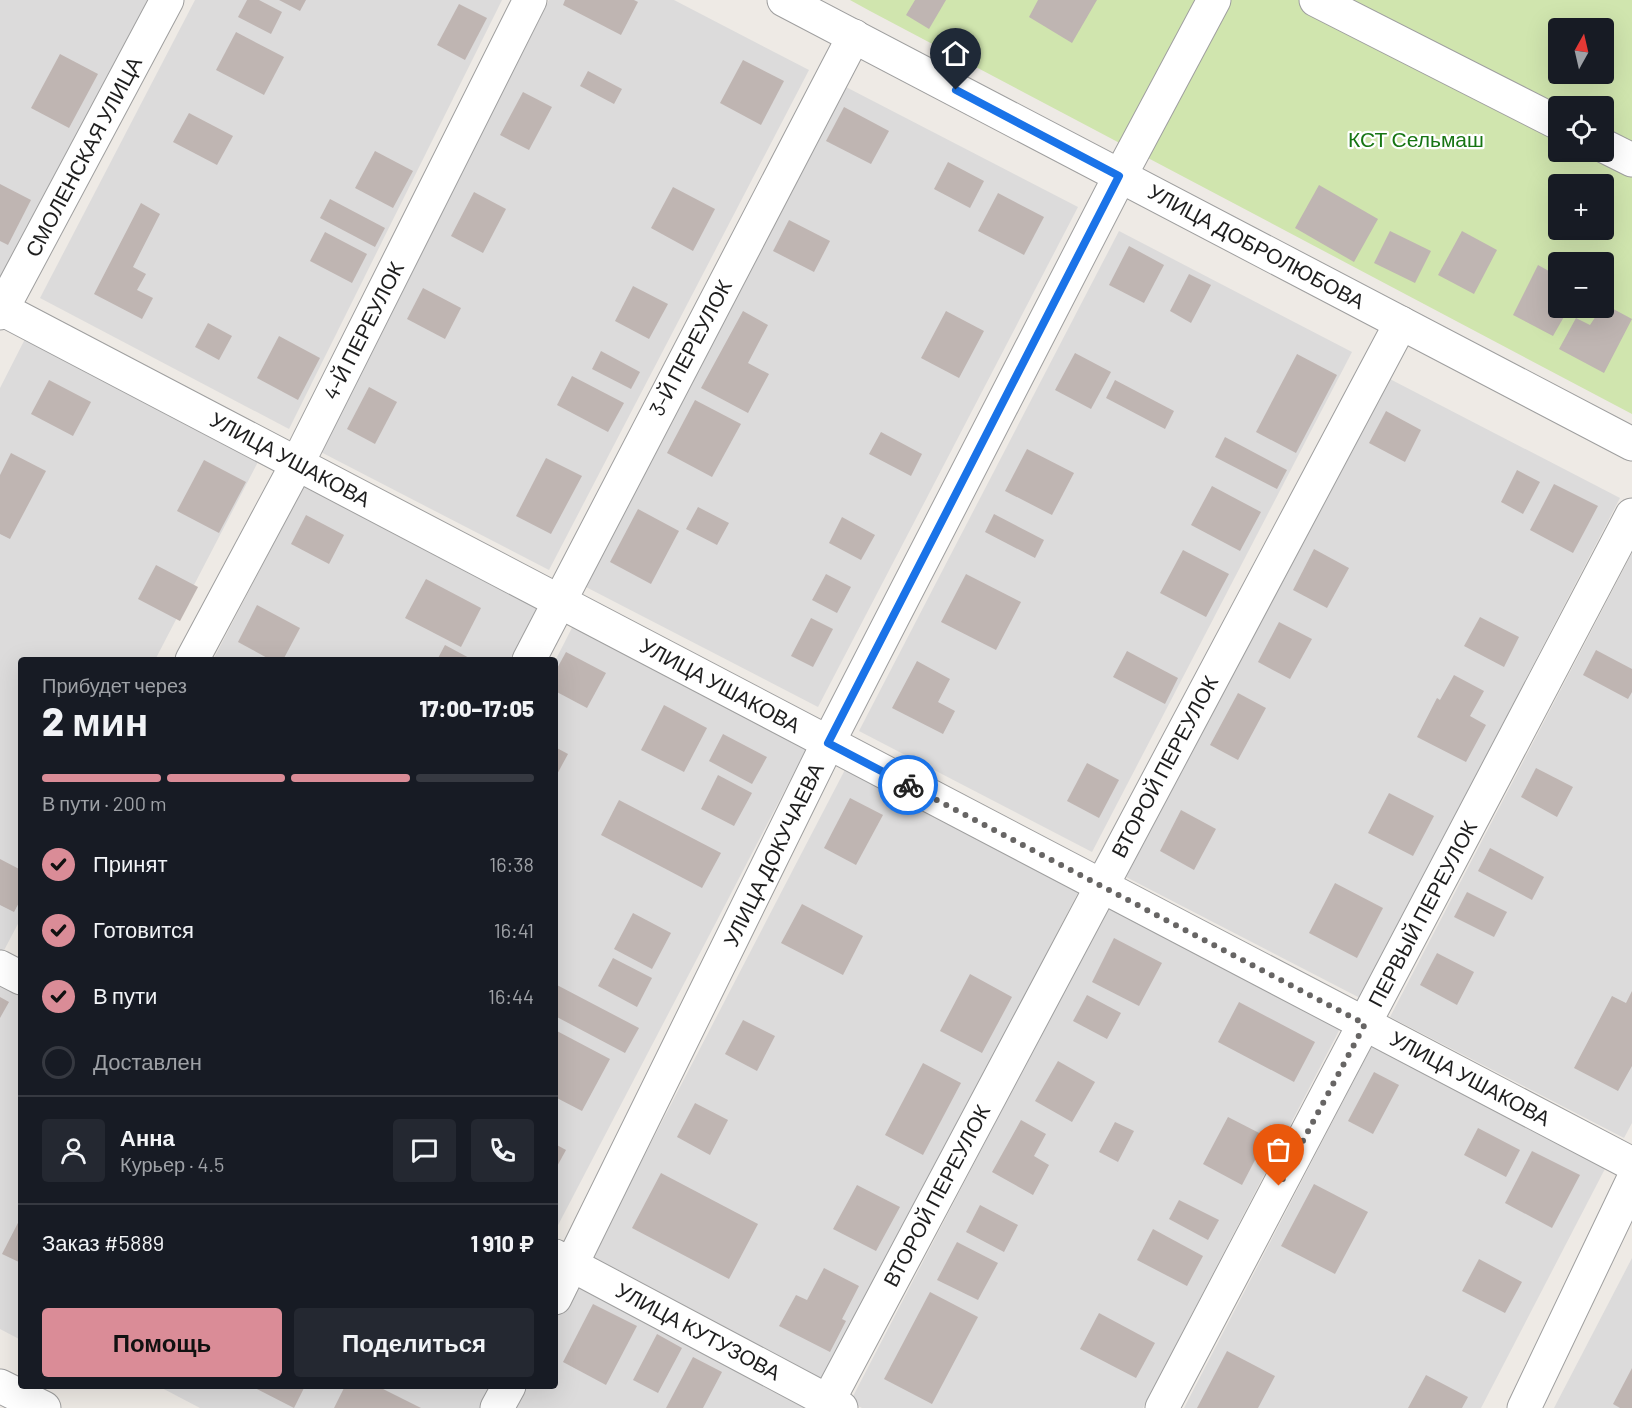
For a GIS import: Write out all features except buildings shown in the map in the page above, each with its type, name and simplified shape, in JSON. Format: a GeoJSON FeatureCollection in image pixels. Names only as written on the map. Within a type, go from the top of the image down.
{"type":"FeatureCollection","features":[{"type":"Feature","properties":{"kind":"street","name":"СМОЛЕНСКАЯ УЛИЦА"},"geometry":{"type":"LineString","coordinates":[[1,311],[167,0]]}},
{"type":"Feature","properties":{"kind":"street","name":"4-Й ПЕРЕУЛОК"},"geometry":{"type":"LineString","coordinates":[[194,657],[297,464],[530,0]]}},
{"type":"Feature","properties":{"kind":"street","name":"УЛИЦА ДОБРОЛЮБОВА"},"geometry":{"type":"LineString","coordinates":[[784,0],[1632,444]]}},
{"type":"Feature","properties":{"kind":"street","name":"УЛИЦА ДОКУЧАЕВА"},"geometry":{"type":"LineString","coordinates":[[558,1285],[564,1260],[1119,176],[1214,0]]}},
{"type":"Feature","properties":{"kind":"street"},"geometry":{"type":"LineString","coordinates":[[1316,0],[1548,118]]}},
{"type":"Feature","properties":{"kind":"street","name":"3-Й ПЕРЕУЛОК"},"geometry":{"type":"LineString","coordinates":[[531,657],[854,36]]}},
{"type":"Feature","properties":{"kind":"street"},"geometry":{"type":"LineString","coordinates":[[1614,151],[1632,160]]}},
{"type":"Feature","properties":{"kind":"street","name":"УЛИЦА УШАКОВА"},"geometry":{"type":"LineString","coordinates":[[1,311],[1632,1164]]}},
{"type":"Feature","properties":{"kind":"street","name":"ВТОРОЙ ПЕРЕУЛОК"},"geometry":{"type":"LineString","coordinates":[[835,1405],[1102,886],[1401,323]]}},
{"type":"Feature","properties":{"kind":"street","name":"ПЕРВЫЙ ПЕРЕУЛОК"},"geometry":{"type":"LineString","coordinates":[[1162,1408],[1632,515]]}},
{"type":"Feature","properties":{"kind":"street"},"geometry":{"type":"LineString","coordinates":[[0,967],[18,976]]}},
{"type":"Feature","properties":{"kind":"street"},"geometry":{"type":"LineString","coordinates":[[1524,1408],[1632,1182]]}},
{"type":"Feature","properties":{"kind":"street","name":"УЛИЦА КУТУЗОВА"},"geometry":{"type":"LineString","coordinates":[[564,1260],[835,1405]]}},
{"type":"Feature","properties":{"kind":"street"},"geometry":{"type":"LineString","coordinates":[[0,1386],[44,1408]]}},
{"type":"Feature","properties":{"kind":"street"},"geometry":{"type":"LineString","coordinates":[[497,1408],[507,1389]]}},
{"type":"Feature","properties":{"kind":"shaded area"},"geometry":{"type":"Polygon","coordinates":[[[0,0],[158,0],[0,282],[0,0]]]}},
{"type":"Feature","properties":{"kind":"shaded area"},"geometry":{"type":"Polygon","coordinates":[[[195,0],[502,0],[289,429],[40,298],[195,0]]]}},
{"type":"Feature","properties":{"kind":"shaded area"},"geometry":{"type":"Polygon","coordinates":[[[549,0],[674,0],[809,70],[549,570],[315,449],[549,0]]]}},
{"type":"Feature","properties":{"kind":"shaded area"},"geometry":{"type":"Polygon","coordinates":[[[844,86],[1078,207],[818,707],[584,586],[844,86]]]}},
{"type":"Feature","properties":{"kind":"shaded area"},"geometry":{"type":"Polygon","coordinates":[[[1119,231],[1352,352],[1092,852],[859,731],[1119,231]]]}},
{"type":"Feature","properties":{"kind":"shaded area"},"geometry":{"type":"Polygon","coordinates":[[[25,339],[259,460],[157,657],[18,657],[18,924],[0,958],[0,388],[25,339]]]}},
{"type":"Feature","properties":{"kind":"shaded area"},"geometry":{"type":"Polygon","coordinates":[[[1386,377],[1620,498],[1360,998],[1126,877],[1386,377]]]}},
{"type":"Feature","properties":{"kind":"shaded area"},"geometry":{"type":"Polygon","coordinates":[[[306,481],[540,602],[512,657],[215,657],[306,481]]]}},
{"type":"Feature","properties":{"kind":"shaded area"},"geometry":{"type":"Polygon","coordinates":[[[1632,553],[1632,1123],[1624,1138],[1390,1017],[1632,553]]]}},
{"type":"Feature","properties":{"kind":"shaded area"},"geometry":{"type":"Polygon","coordinates":[[[576,620],[810,742],[558,1225],[558,657],[576,620]]]}},
{"type":"Feature","properties":{"kind":"shaded area"},"geometry":{"type":"Polygon","coordinates":[[[849,762],[1083,883],[823,1383],[589,1262],[849,762]]]}},
{"type":"Feature","properties":{"kind":"shaded area"},"geometry":{"type":"Polygon","coordinates":[[[1110,902],[1343,1023],[1143,1408],[862,1408],[850,1402],[1110,902]]]}},
{"type":"Feature","properties":{"kind":"shaded area"},"geometry":{"type":"Polygon","coordinates":[[[0,980],[18,989],[18,1338],[0,1329],[0,980]]]}},
{"type":"Feature","properties":{"kind":"shaded area"},"geometry":{"type":"Polygon","coordinates":[[[1374,1042],[1608,1163],[1481,1408],[1184,1408],[1374,1042]]]}},
{"type":"Feature","properties":{"kind":"shaded area"},"geometry":{"type":"Polygon","coordinates":[[[1632,1258],[1632,1408],[1554,1408],[1632,1258]]]}},
{"type":"Feature","properties":{"kind":"shaded area"},"geometry":{"type":"Polygon","coordinates":[[[558,1273],[818,1408],[200,1408],[164,1389],[558,1389],[558,1273]]]}},
{"type":"Feature","properties":{"kind":"green space","name":"КСТ Сельмаш"},"geometry":{"type":"Polygon","coordinates":[[[850,0],[1632,0],[1632,414],[850,0]]]}},
{"type":"Feature","properties":{"kind":"way so far"},"geometry":{"type":"LineString","coordinates":[[908,785],[1365,1024],[1279,1186]]}},
{"type":"Feature","properties":{"kind":"route"},"geometry":{"type":"LineString","coordinates":[[908,785],[828,743],[1119,176],[956,90]]}}]}
